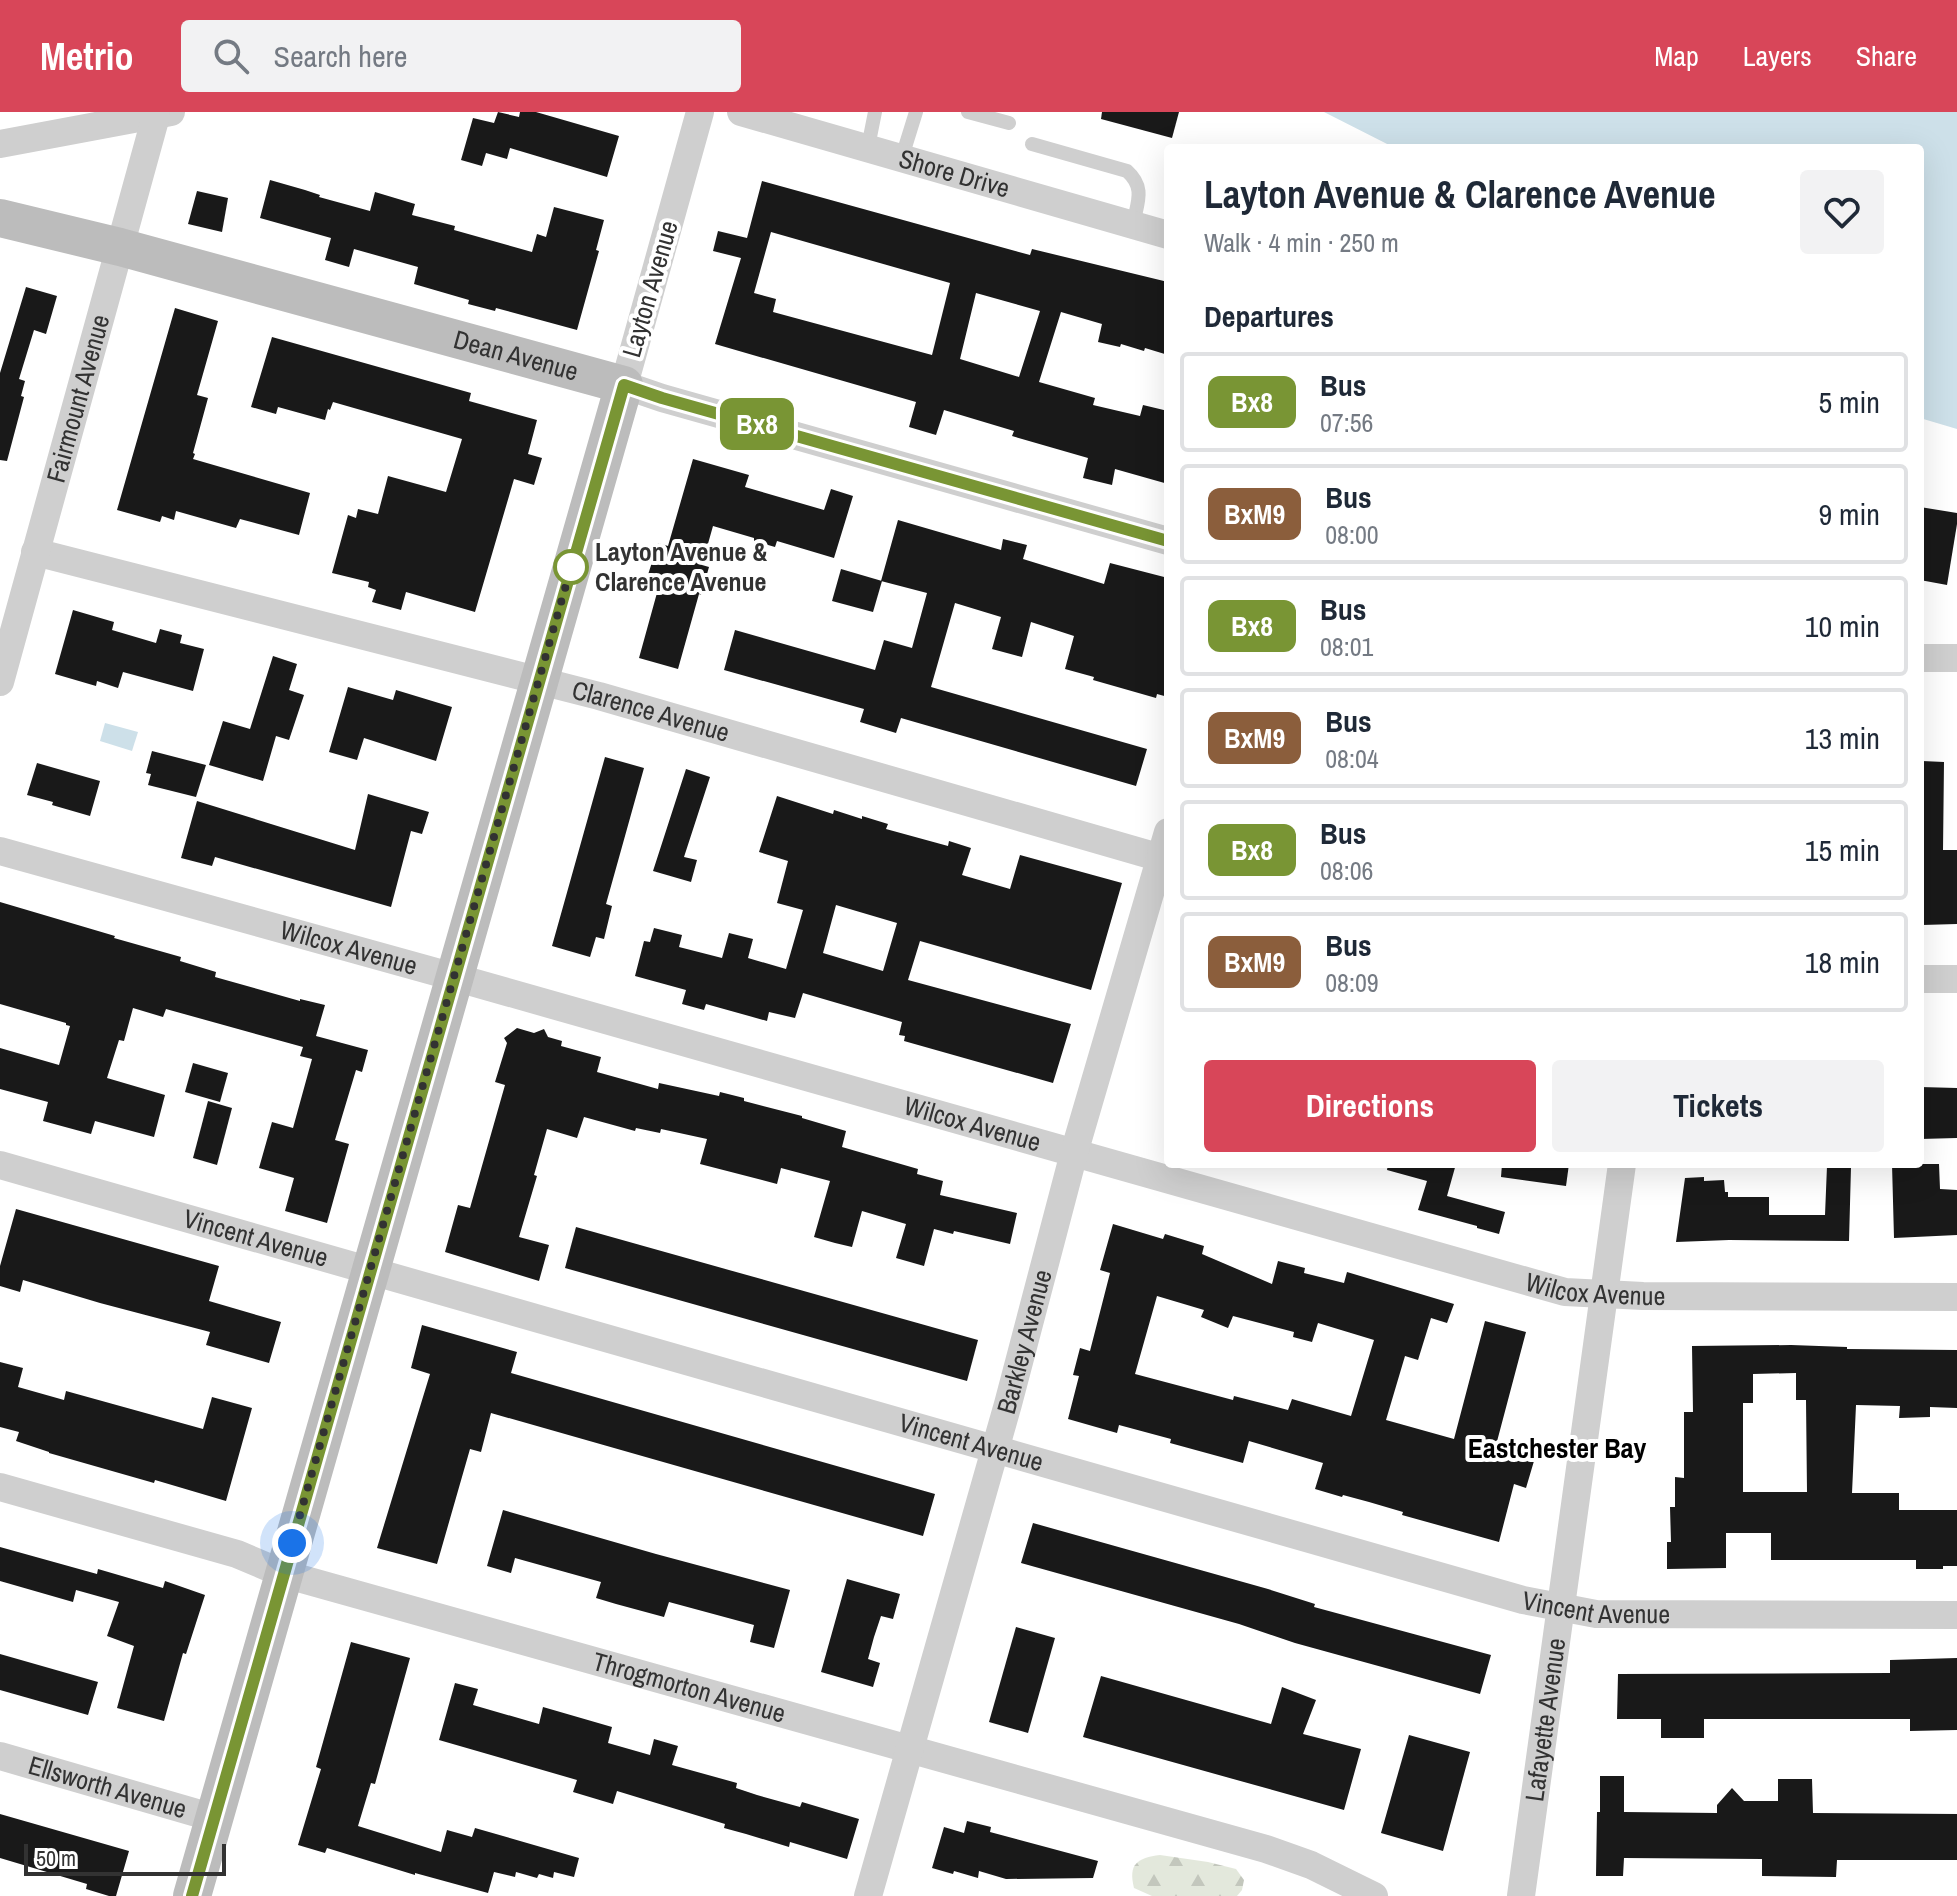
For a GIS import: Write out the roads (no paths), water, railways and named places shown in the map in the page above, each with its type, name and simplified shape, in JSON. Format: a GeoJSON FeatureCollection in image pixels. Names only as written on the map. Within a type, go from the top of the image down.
{"type":"FeatureCollection","features":[{"type":"Feature","properties":{"kind":"street","name":"Layton Avenue"},"geometry":{"type":"LineString","coordinates":[[192,1896],[700,112]]}},
{"type":"Feature","properties":{"kind":"street","name":"Shore Drive"},"geometry":{"type":"LineString","coordinates":[[741,112],[1164,234]]}},
{"type":"Feature","properties":{"kind":"street"},"geometry":{"type":"LineString","coordinates":[[0,144],[164,114]]}},
{"type":"Feature","properties":{"kind":"street","name":"Fairmount Avenue"},"geometry":{"type":"LineString","coordinates":[[0,682],[120,247],[164,114]]}},
{"type":"Feature","properties":{"kind":"street","name":"Dean Avenue"},"geometry":{"type":"LineString","coordinates":[[0,218],[120,247],[624,385],[1164,540]]}},
{"type":"Feature","properties":{"kind":"street","name":"Clarence Avenue"},"geometry":{"type":"LineString","coordinates":[[35,552],[539,680],[1164,849]]}},
{"type":"Feature","properties":{"kind":"street"},"geometry":{"type":"LineString","coordinates":[[1924,658],[1957,658]]}},
{"type":"Feature","properties":{"kind":"street","name":"Wilcox Avenue"},"geometry":{"type":"LineString","coordinates":[[0,851],[1565,1292],[1957,1297]]}},
{"type":"Feature","properties":{"kind":"street","name":"Barkley Avenue"},"geometry":{"type":"LineString","coordinates":[[868,1896],[995,1449],[1074,1153],[1164,857]]}},
{"type":"Feature","properties":{"kind":"street"},"geometry":{"type":"LineString","coordinates":[[1924,979],[1957,979]]}},
{"type":"Feature","properties":{"kind":"street","name":"Vincent Avenue"},"geometry":{"type":"LineString","coordinates":[[0,1165],[1511,1597],[1596,1614],[1957,1615]]}},
{"type":"Feature","properties":{"kind":"street","name":"Lafayette Avenue"},"geometry":{"type":"LineString","coordinates":[[1521,1896],[1621,1168]]}},
{"type":"Feature","properties":{"kind":"street","name":"Throgmorton Avenue"},"geometry":{"type":"LineString","coordinates":[[0,1487],[237,1554],[284,1574],[1266,1849],[1311,1865],[1374,1896]]}},
{"type":"Feature","properties":{"kind":"street","name":"Ellsworth Avenue"},"geometry":{"type":"LineString","coordinates":[[0,1756],[214,1818]]}},
{"type":"Feature","properties":{"kind":"lane"},"geometry":{"type":"LineString","coordinates":[[868,147],[875,112]]}},
{"type":"Feature","properties":{"kind":"lane"},"geometry":{"type":"LineString","coordinates":[[902,157],[916,112]]}},
{"type":"Feature","properties":{"kind":"lane"},"geometry":{"type":"LineString","coordinates":[[968,112],[1009,123]]}},
{"type":"Feature","properties":{"kind":"lane"},"geometry":{"type":"LineString","coordinates":[[1032,144],[1127,171],[1140,191],[1133,225]]}},
{"type":"Feature","properties":{"kind":"place","name":"Layton Avenue & Clarence Avenue"},"geometry":{"type":"Point","coordinates":[571,567]}},
{"type":"Feature","properties":{"kind":"district","name":"Eastchester Bay"},"geometry":{"type":"Point","coordinates":[1557,1448]}}]}
